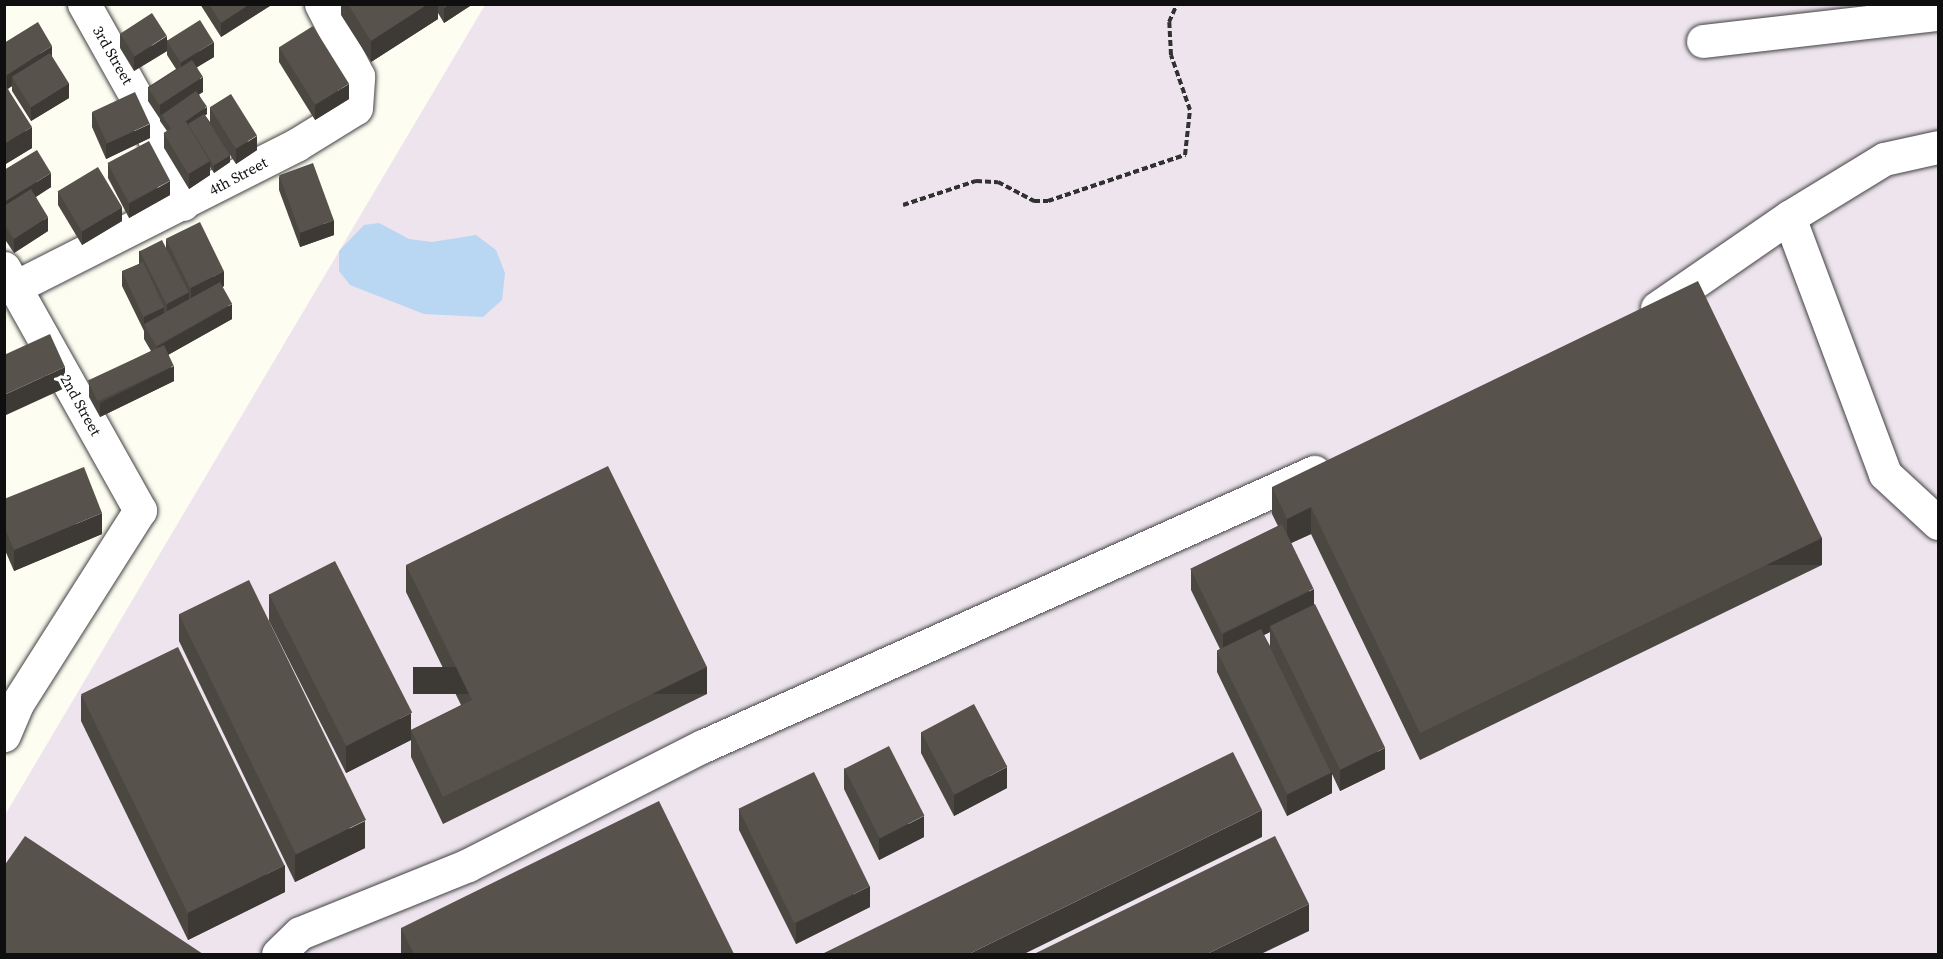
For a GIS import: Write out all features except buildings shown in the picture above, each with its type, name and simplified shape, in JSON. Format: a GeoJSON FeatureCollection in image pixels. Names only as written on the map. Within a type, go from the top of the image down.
{"type":"FeatureCollection","features":[{"type":"Feature","properties":{"kind":"street","name":"3rd Street"},"geometry":{"type":"LineString","coordinates":[[84,4],[135,95],[183,204]]}},
{"type":"Feature","properties":{"kind":"street","name":"4th Street"},"geometry":{"type":"LineString","coordinates":[[10,277],[183,204],[356,108],[358,76],[321,4]]}},
{"type":"Feature","properties":{"kind":"street"},"geometry":{"type":"LineString","coordinates":[[1703,41],[1938,14]]}},
{"type":"Feature","properties":{"kind":"street"},"geometry":{"type":"LineString","coordinates":[[1634,324],[1789,217],[1884,159],[1938,147]]}},
{"type":"Feature","properties":{"kind":"street"},"geometry":{"type":"LineString","coordinates":[[1789,217],[1885,474],[1938,523]]}},
{"type":"Feature","properties":{"kind":"street","name":"2nd Street"},"geometry":{"type":"LineString","coordinates":[[4,735],[17,704],[140,510],[10,277]]}},
{"type":"Feature","properties":{"kind":"street"},"geometry":{"type":"LineString","coordinates":[[278,954],[300,933],[468,865],[703,746],[1344,460]]}},
{"type":"Feature","properties":{"kind":"path"},"geometry":{"type":"LineString","coordinates":[[903,205],[976,181],[998,182],[1034,201],[1048,201],[1185,155],[1190,110],[1171,55],[1169,22],[1177,4]]}},
{"type":"Feature","properties":{"kind":"shaded area"},"geometry":{"type":"Polygon","coordinates":[[[485,5],[1938,5],[1938,954],[5,954],[5,815],[485,5]]]}},
{"type":"Feature","properties":{"kind":"water"},"geometry":{"type":"Polygon","coordinates":[[[379,223],[409,239],[432,242],[476,235],[496,250],[505,273],[502,300],[483,317],[424,314],[350,285],[339,271],[339,251],[364,225],[379,223]]]}}]}
